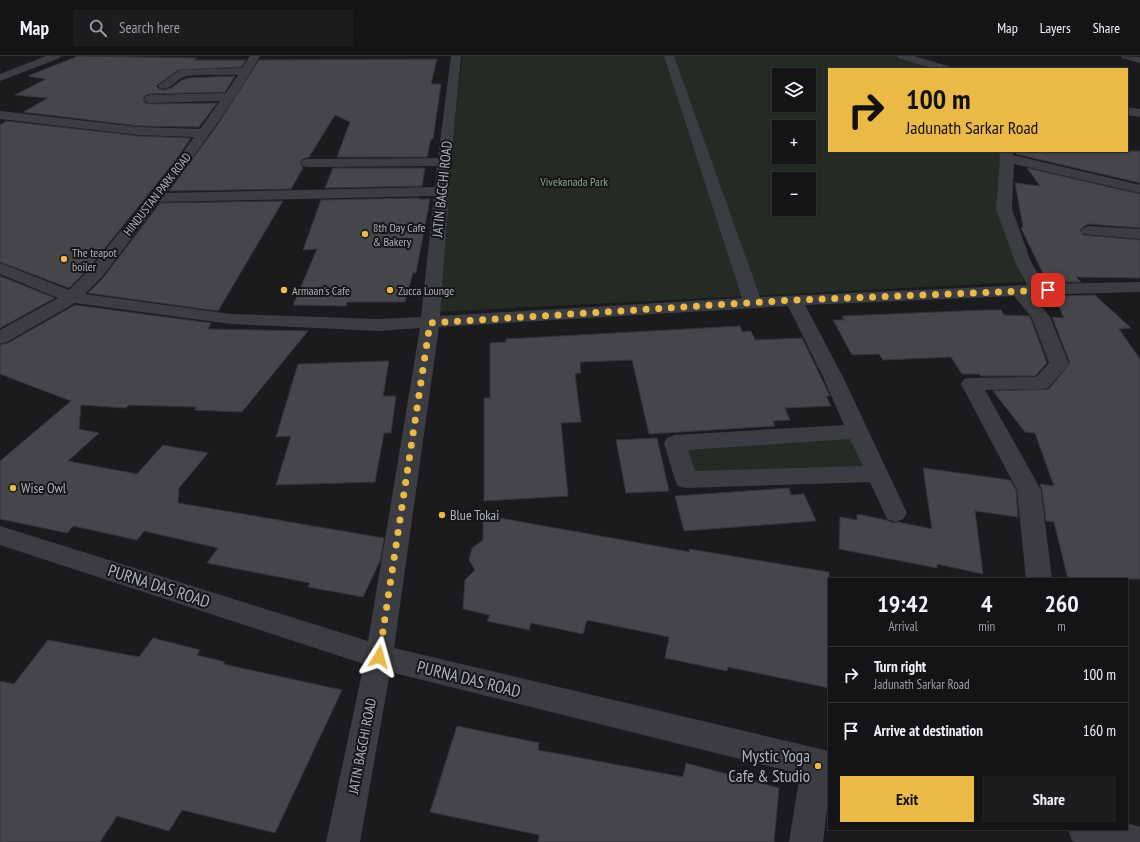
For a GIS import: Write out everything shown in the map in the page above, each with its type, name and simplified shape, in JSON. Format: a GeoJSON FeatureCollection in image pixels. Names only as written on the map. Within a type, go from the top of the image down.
{"type":"FeatureCollection","features":[{"type":"Feature","properties":{"kind":"street"},"geometry":{"type":"LineString","coordinates":[[0,78],[56,56]]}},
{"type":"Feature","properties":{"kind":"street","name":"HINDUSTAN PARK ROAD"},"geometry":{"type":"LineString","coordinates":[[0,338],[72,298],[96,272],[182,165],[229,97],[255,56]]}},
{"type":"Feature","properties":{"kind":"street","name":"JATIN BAGCHI ROAD"},"geometry":{"type":"LineString","coordinates":[[343,842],[379,657],[430,323],[441,191],[456,56]]}},
{"type":"Feature","properties":{"kind":"street"},"geometry":{"type":"LineString","coordinates":[[669,56],[753,303]]}},
{"type":"Feature","properties":{"kind":"street"},"geometry":{"type":"LineString","coordinates":[[902,56],[944,68]]}},
{"type":"Feature","properties":{"kind":"street"},"geometry":{"type":"LineString","coordinates":[[1126,56],[1140,60]]}},
{"type":"Feature","properties":{"kind":"street"},"geometry":{"type":"LineString","coordinates":[[164,86],[182,73],[246,71]]}},
{"type":"Feature","properties":{"kind":"street"},"geometry":{"type":"LineString","coordinates":[[150,99],[229,97]]}},
{"type":"Feature","properties":{"kind":"street"},"geometry":{"type":"LineString","coordinates":[[1128,111],[1140,113]]}},
{"type":"Feature","properties":{"kind":"street"},"geometry":{"type":"LineString","coordinates":[[0,115],[139,131],[204,133]]}},
{"type":"Feature","properties":{"kind":"street"},"geometry":{"type":"LineString","coordinates":[[1038,290],[1023,262],[1004,209],[1006,154],[1140,189]]}},
{"type":"Feature","properties":{"kind":"street"},"geometry":{"type":"LineString","coordinates":[[308,163],[444,162]]}},
{"type":"Feature","properties":{"kind":"street"},"geometry":{"type":"LineString","coordinates":[[155,198],[441,191]]}},
{"type":"Feature","properties":{"kind":"street"},"geometry":{"type":"LineString","coordinates":[[1089,231],[1140,234]]}},
{"type":"Feature","properties":{"kind":"street"},"geometry":{"type":"LineString","coordinates":[[0,268],[72,298],[231,319],[378,325],[794,300],[1019,290],[1140,287]]}},
{"type":"Feature","properties":{"kind":"street"},"geometry":{"type":"LineString","coordinates":[[1019,290],[1041,317],[1059,364],[1041,383],[971,384],[1029,490],[1039,578]]}},
{"type":"Feature","properties":{"kind":"street"},"geometry":{"type":"LineString","coordinates":[[794,300],[834,379],[895,513]]}},
{"type":"Feature","properties":{"kind":"street"},"geometry":{"type":"LineString","coordinates":[[858,430],[675,443],[686,480],[878,474]]}},
{"type":"Feature","properties":{"kind":"street","name":"PURNA DAS ROAD"},"geometry":{"type":"LineString","coordinates":[[0,535],[379,657],[823,765]]}},
{"type":"Feature","properties":{"kind":"street"},"geometry":{"type":"LineString","coordinates":[[806,842],[823,765]]}},
{"type":"Feature","properties":{"kind":"street"},"geometry":{"type":"LineString","coordinates":[[1088,830],[1137,842]]}},
{"type":"Feature","properties":{"kind":"green space","name":"Vivekanada Park"},"geometry":{"type":"Polygon","coordinates":[[[462,56],[898,56],[939,68],[828,68],[828,152],[1005,152],[1000,211],[1024,282],[435,312],[462,56]]]}},
{"type":"Feature","properties":{"kind":"green space"},"geometry":{"type":"Polygon","coordinates":[[[853,437],[869,472],[693,477],[684,448],[853,437]]]}},
{"type":"Feature","properties":{"kind":"building"},"geometry":{"type":"Polygon","coordinates":[[[78,56],[197,58],[194,60],[246,60],[241,67],[178,70],[156,86],[159,89],[164,90],[171,88],[182,80],[188,78],[235,76],[225,92],[150,94],[143,98],[145,103],[150,104],[217,103],[199,127],[139,126],[23,112],[48,98],[15,95],[46,79],[28,76],[78,56]]]}},
{"type":"Feature","properties":{"kind":"building"},"geometry":{"type":"Polygon","coordinates":[[[437,59],[431,84],[441,84],[433,139],[431,139],[427,157],[337,157],[350,122],[335,115],[309,157],[300,162],[303,168],[291,189],[169,191],[216,127],[259,60],[437,59]]]}},
{"type":"Feature","properties":{"kind":"building"},"geometry":{"type":"Polygon","coordinates":[[[6,121],[139,136],[191,138],[175,161],[89,268],[69,288],[0,262],[0,125],[6,121]]]}},
{"type":"Feature","properties":{"kind":"building"},"geometry":{"type":"Polygon","coordinates":[[[1140,151],[1140,183],[1016,154],[1015,152],[1140,151]]]}},
{"type":"Feature","properties":{"kind":"building"},"geometry":{"type":"Polygon","coordinates":[[[333,168],[425,168],[422,186],[325,188],[333,168]]]}},
{"type":"Feature","properties":{"kind":"building"},"geometry":{"type":"Polygon","coordinates":[[[1027,168],[1140,194],[1140,228],[1089,224],[1080,230],[1083,235],[1140,240],[1140,278],[1076,277],[1081,282],[1047,282],[1021,228],[1023,227],[1015,183],[1040,186],[1027,168]]]}},
{"type":"Feature","properties":{"kind":"building"},"geometry":{"type":"Polygon","coordinates":[[[430,199],[416,273],[413,273],[405,302],[347,302],[346,306],[293,305],[317,249],[303,250],[321,200],[430,199]]]}},
{"type":"Feature","properties":{"kind":"building"},"geometry":{"type":"Polygon","coordinates":[[[283,201],[218,311],[88,293],[103,278],[160,203],[283,201]]]}},
{"type":"Feature","properties":{"kind":"building"},"geometry":{"type":"Polygon","coordinates":[[[0,276],[55,298],[0,328],[0,276]]]}},
{"type":"Feature","properties":{"kind":"building"},"geometry":{"type":"Polygon","coordinates":[[[1095,295],[1131,328],[1119,329],[1140,359],[1140,579],[1068,578],[1054,522],[1046,521],[1040,484],[1054,486],[1035,433],[1025,432],[993,391],[1049,389],[1070,363],[1052,317],[1064,318],[1054,296],[1095,295]]]}},
{"type":"Feature","properties":{"kind":"building"},"geometry":{"type":"Polygon","coordinates":[[[75,305],[211,323],[208,329],[308,331],[242,412],[194,410],[197,407],[129,405],[126,408],[81,405],[79,429],[99,433],[68,461],[137,474],[163,445],[208,453],[179,488],[178,503],[384,538],[380,561],[363,597],[308,587],[310,583],[207,563],[218,548],[144,531],[137,540],[73,526],[67,533],[0,519],[0,461],[71,401],[0,374],[0,345],[8,343],[75,305]]]}},
{"type":"Feature","properties":{"kind":"building"},"geometry":{"type":"Polygon","coordinates":[[[1001,310],[1004,315],[1029,316],[1047,363],[1035,376],[981,376],[979,374],[962,374],[951,357],[883,360],[879,354],[852,355],[833,320],[844,320],[842,316],[1001,310]]]}},
{"type":"Feature","properties":{"kind":"building"},"geometry":{"type":"Polygon","coordinates":[[[740,326],[742,332],[751,331],[755,340],[802,338],[830,396],[826,396],[831,406],[785,408],[790,420],[773,421],[775,426],[649,434],[632,360],[580,362],[581,373],[575,374],[581,422],[561,423],[568,496],[484,501],[484,398],[490,398],[490,343],[506,342],[506,339],[740,326]]]}},
{"type":"Feature","properties":{"kind":"building"},"geometry":{"type":"Polygon","coordinates":[[[389,361],[383,396],[396,396],[391,433],[384,433],[375,482],[276,485],[291,436],[276,437],[298,364],[389,361]]]}},
{"type":"Feature","properties":{"kind":"building"},"geometry":{"type":"Polygon","coordinates":[[[657,438],[669,491],[626,493],[616,440],[657,438]]]}},
{"type":"Feature","properties":{"kind":"building"},"geometry":{"type":"Polygon","coordinates":[[[923,468],[1010,480],[1016,490],[1018,517],[975,511],[983,574],[937,564],[937,568],[839,549],[840,517],[857,520],[857,514],[894,523],[898,522],[932,529],[923,468]]]}},
{"type":"Feature","properties":{"kind":"building"},"geometry":{"type":"Polygon","coordinates":[[[789,488],[791,495],[804,494],[816,521],[684,531],[675,496],[789,488]]]}},
{"type":"Feature","properties":{"kind":"building"},"geometry":{"type":"Polygon","coordinates":[[[483,515],[690,552],[689,549],[829,572],[828,688],[728,667],[727,671],[665,658],[669,637],[587,620],[583,634],[531,623],[529,630],[487,621],[490,615],[463,609],[465,580],[475,570],[469,560],[472,548],[483,540],[483,515]]]}},
{"type":"Feature","properties":{"kind":"building"},"geometry":{"type":"Polygon","coordinates":[[[153,638],[200,650],[197,655],[225,662],[223,664],[342,690],[275,833],[182,810],[169,831],[117,816],[100,842],[0,842],[0,681],[14,684],[48,640],[139,657],[153,638]]]}},
{"type":"Feature","properties":{"kind":"building"},"geometry":{"type":"Polygon","coordinates":[[[457,726],[539,743],[538,750],[683,777],[686,763],[779,788],[774,842],[538,842],[539,835],[430,812],[457,726]]]}},
{"type":"Feature","properties":{"kind":"place","name":"8th Day Cafe & Bakery"},"geometry":{"type":"Point","coordinates":[365,234]}},
{"type":"Feature","properties":{"kind":"place","name":"The teapot boiler"},"geometry":{"type":"Point","coordinates":[64,259]}},
{"type":"Feature","properties":{"kind":"place","name":"Armaan's Cafe"},"geometry":{"type":"Point","coordinates":[284,290]}},
{"type":"Feature","properties":{"kind":"place","name":"Zucca Lounge"},"geometry":{"type":"Point","coordinates":[390,290]}},
{"type":"Feature","properties":{"kind":"place","name":"Wise Owl"},"geometry":{"type":"Point","coordinates":[13,488]}},
{"type":"Feature","properties":{"kind":"place","name":"Blue Tokai"},"geometry":{"type":"Point","coordinates":[442,515]}},
{"type":"Feature","properties":{"kind":"place","name":"Mystic Yoga Cafe & Studio"},"geometry":{"type":"Point","coordinates":[818,766]}},
{"type":"Feature","properties":{"kind":"route"},"geometry":{"type":"LineString","coordinates":[[379,657],[430,323],[794,300],[986,291],[1048,290]]}}]}
